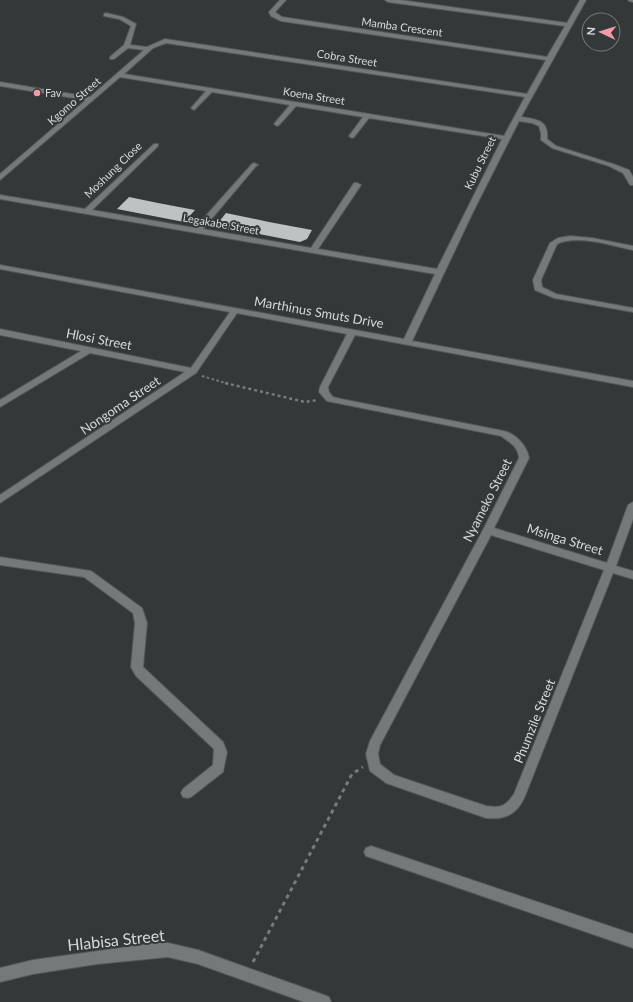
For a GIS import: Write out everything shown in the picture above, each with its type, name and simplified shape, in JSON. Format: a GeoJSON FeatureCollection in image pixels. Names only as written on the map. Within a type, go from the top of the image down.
{"type":"FeatureCollection","features":[{"type":"Feature","properties":{"kind":"street","name":"Mamba Crescent"},"geometry":{"type":"LineString","coordinates":[[283,0],[272,12],[273,15],[281,19],[549,59]]}},
{"type":"Feature","properties":{"kind":"street","name":"Mamba Crescent"},"geometry":{"type":"LineString","coordinates":[[388,0],[568,25]]}},
{"type":"Feature","properties":{"kind":"street","name":"Kubu Street"},"geometry":{"type":"LineString","coordinates":[[407,342],[439,272],[506,138],[583,0]]}},
{"type":"Feature","properties":{"kind":"street"},"geometry":{"type":"LineString","coordinates":[[106,15],[121,18],[134,25],[127,46],[112,58]]}},
{"type":"Feature","properties":{"kind":"street","name":"Kgomo Street"},"geometry":{"type":"LineString","coordinates":[[0,178],[148,49],[162,42]]}},
{"type":"Feature","properties":{"kind":"street","name":"Cobra Street"},"geometry":{"type":"LineString","coordinates":[[162,42],[177,42],[529,96]]}},
{"type":"Feature","properties":{"kind":"street"},"geometry":{"type":"LineString","coordinates":[[127,46],[148,49]]}},
{"type":"Feature","properties":{"kind":"street","name":"Koena Street"},"geometry":{"type":"LineString","coordinates":[[118,75],[506,138]]}},
{"type":"Feature","properties":{"kind":"street"},"geometry":{"type":"LineString","coordinates":[[0,84],[91,99]]}},
{"type":"Feature","properties":{"kind":"street"},"geometry":{"type":"LineString","coordinates":[[194,108],[211,90]]}},
{"type":"Feature","properties":{"kind":"street"},"geometry":{"type":"LineString","coordinates":[[277,124],[295,103]]}},
{"type":"Feature","properties":{"kind":"street"},"geometry":{"type":"LineString","coordinates":[[352,136],[368,115]]}},
{"type":"Feature","properties":{"kind":"street"},"geometry":{"type":"LineString","coordinates":[[516,119],[538,122],[543,126],[545,132],[544,140],[554,147],[611,165],[626,172],[633,183]]}},
{"type":"Feature","properties":{"kind":"street","name":"Moshung Close"},"geometry":{"type":"LineString","coordinates":[[86,212],[156,145]]}},
{"type":"Feature","properties":{"kind":"street"},"geometry":{"type":"LineString","coordinates":[[197,230],[254,165]]}},
{"type":"Feature","properties":{"kind":"street"},"geometry":{"type":"LineString","coordinates":[[313,250],[357,185]]}},
{"type":"Feature","properties":{"kind":"street","name":"Legakabe Street"},"geometry":{"type":"LineString","coordinates":[[0,197],[439,272]]}},
{"type":"Feature","properties":{"kind":"street"},"geometry":{"type":"LineString","coordinates":[[633,248],[578,238],[559,240],[554,243],[537,280],[537,284],[541,290],[554,296],[633,310]]}},
{"type":"Feature","properties":{"kind":"street","name":"Marthinus Smuts Drive"},"geometry":{"type":"LineString","coordinates":[[0,267],[633,384]]}},
{"type":"Feature","properties":{"kind":"street","name":"Nongoma Street"},"geometry":{"type":"LineString","coordinates":[[0,500],[192,372],[235,310]]}},
{"type":"Feature","properties":{"kind":"street","name":"Hlosi Street"},"geometry":{"type":"LineString","coordinates":[[0,332],[192,372]]}},
{"type":"Feature","properties":{"kind":"street"},"geometry":{"type":"LineString","coordinates":[[330,399],[324,392],[324,387],[352,332]]}},
{"type":"Feature","properties":{"kind":"street"},"geometry":{"type":"LineString","coordinates":[[0,404],[88,350]]}},
{"type":"Feature","properties":{"kind":"street","name":"Nyameko Street"},"geometry":{"type":"LineString","coordinates":[[330,399],[504,434],[515,442],[523,451],[524,458],[488,530],[374,745],[372,754],[373,764]]}},
{"type":"Feature","properties":{"kind":"street","name":"Phumzile Street"},"geometry":{"type":"LineString","coordinates":[[373,764],[390,779],[486,812],[502,813],[509,810],[519,796],[610,568],[633,505]]}},
{"type":"Feature","properties":{"kind":"street","name":"Msinga Street"},"geometry":{"type":"LineString","coordinates":[[488,530],[633,575]]}},
{"type":"Feature","properties":{"kind":"street"},"geometry":{"type":"LineString","coordinates":[[0,561],[87,574],[138,611],[141,623],[137,667],[140,673],[219,746],[222,752],[219,768],[187,793]]}},
{"type":"Feature","properties":{"kind":"street"},"geometry":{"type":"LineString","coordinates":[[371,852],[633,941]]}},
{"type":"Feature","properties":{"kind":"street","name":"Hlabisa Street"},"geometry":{"type":"LineString","coordinates":[[0,976],[32,967],[156,950],[177,952],[198,958],[323,1002]]}},
{"type":"Feature","properties":{"kind":"path"},"geometry":{"type":"LineString","coordinates":[[192,372],[240,388],[305,402],[330,399]]}},
{"type":"Feature","properties":{"kind":"path"},"geometry":{"type":"LineString","coordinates":[[246,974],[352,774],[373,764]]}},
{"type":"Feature","properties":{"kind":"building"},"geometry":{"type":"Polygon","coordinates":[[[129,197],[195,210],[184,222],[117,209],[129,197]]]}},
{"type":"Feature","properties":{"kind":"building"},"geometry":{"type":"Polygon","coordinates":[[[226,213],[312,230],[307,239],[300,242],[249,232],[222,229],[218,223],[226,213]]]}},
{"type":"Feature","properties":{"kind":"place","name":"Fav"},"geometry":{"type":"Point","coordinates":[37,93]}}]}
